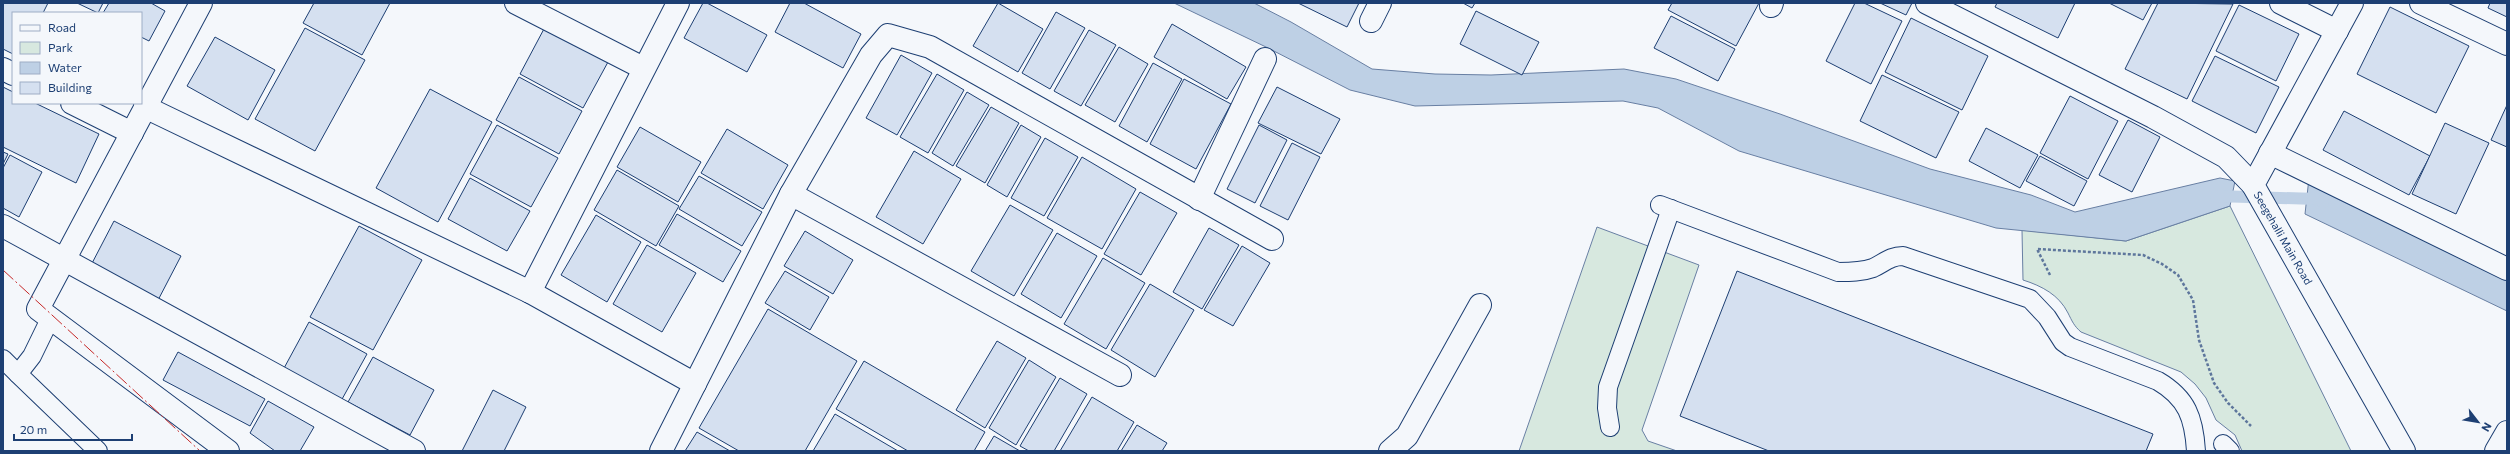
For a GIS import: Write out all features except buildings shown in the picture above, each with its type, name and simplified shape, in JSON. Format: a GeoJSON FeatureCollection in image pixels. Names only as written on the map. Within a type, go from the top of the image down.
{"type":"FeatureCollection","features":[{"type":"Feature","properties":{"kind":"street"},"geometry":{"type":"LineString","coordinates":[[201,3],[38,309],[228,451]]}},
{"type":"Feature","properties":{"kind":"street"},"geometry":{"type":"LineString","coordinates":[[516,3],[643,68]]}},
{"type":"Feature","properties":{"kind":"street"},"geometry":{"type":"LineString","coordinates":[[530,292],[643,68],[678,3]]}},
{"type":"Feature","properties":{"kind":"street"},"geometry":{"type":"LineString","coordinates":[[1927,3],[2153,117],[2226,157],[2253,185]]}},
{"type":"Feature","properties":{"kind":"street"},"geometry":{"type":"LineString","coordinates":[[2281,3],[2337,30]]}},
{"type":"Feature","properties":{"kind":"street","name":"Seegehalli Main Road"},"geometry":{"type":"LineString","coordinates":[[2352,3],[2253,185],[2404,451]]}},
{"type":"Feature","properties":{"kind":"street"},"geometry":{"type":"LineString","coordinates":[[2421,3],[2507,44]]}},
{"type":"Feature","properties":{"kind":"street"},"geometry":{"type":"LineString","coordinates":[[661,451],[791,194],[871,55],[888,35],[930,47],[1272,239]]}},
{"type":"Feature","properties":{"kind":"street"},"geometry":{"type":"LineString","coordinates":[[1200,199],[1265,59]]}},
{"type":"Feature","properties":{"kind":"street"},"geometry":{"type":"LineString","coordinates":[[3,69],[12,74]]}},
{"type":"Feature","properties":{"kind":"street"},"geometry":{"type":"LineString","coordinates":[[74,104],[132,133]]}},
{"type":"Feature","properties":{"kind":"street"},"geometry":{"type":"LineString","coordinates":[[145,107],[530,292],[695,384]]}},
{"type":"Feature","properties":{"kind":"street"},"geometry":{"type":"LineString","coordinates":[[2270,153],[2507,269]]}},
{"type":"Feature","properties":{"kind":"street"},"geometry":{"type":"LineString","coordinates":[[791,194],[1120,376]]}},
{"type":"Feature","properties":{"kind":"street"},"geometry":{"type":"LineString","coordinates":[[3,226],[414,451]]}},
{"type":"Feature","properties":{"kind":"street"},"geometry":{"type":"LineString","coordinates":[[1390,451],[1407,436],[1480,305]]}},
{"type":"Feature","properties":{"kind":"street"},"geometry":{"type":"LineString","coordinates":[[2496,451],[2507,432]]}},
{"type":"Feature","properties":{"kind":"lane"},"geometry":{"type":"LineString","coordinates":[[1610,427],[1607,408],[1608,386],[1666,207],[1838,272],[1861,271],[1894,256],[1912,258],[2030,299],[2043,312],[2063,342],[2070,347],[2158,381],[2182,399],[2190,417],[2196,451]]}},
{"type":"Feature","properties":{"kind":"lane"},"geometry":{"type":"LineString","coordinates":[[18,374],[32,356],[50,319]]}},
{"type":"Feature","properties":{"kind":"lane"},"geometry":{"type":"LineString","coordinates":[[3,359],[98,451]]}},
{"type":"Feature","properties":{"kind":"path"},"geometry":{"type":"LineString","coordinates":[[2043,312],[2054,283],[2037,249],[2143,255],[2162,264],[2178,275],[2193,300],[2199,340],[2214,383],[2228,403],[2253,429]]}},
{"type":"Feature","properties":{"kind":"green space"},"geometry":{"type":"Polygon","coordinates":[[[2230,206],[2351,451],[2242,451],[2235,435],[2216,420],[2206,398],[2195,384],[2181,372],[2081,332],[2073,323],[2060,301],[2055,296],[2037,285],[2023,280],[2022,230],[2126,241],[2230,206]]]}},
{"type":"Feature","properties":{"kind":"green space"},"geometry":{"type":"Polygon","coordinates":[[[1597,227],[1699,265],[1642,430],[1648,441],[1677,451],[1519,451],[1597,227]]]}},
{"type":"Feature","properties":{"kind":"water"},"geometry":{"type":"Polygon","coordinates":[[[1174,3],[1254,3],[1291,22],[1372,69],[1435,74],[1491,75],[1624,69],[1676,79],[1780,114],[1930,169],[2031,195],[2075,212],[2220,178],[2235,181],[2230,206],[2126,241],[1996,228],[1739,151],[1658,108],[1623,101],[1415,106],[1350,90],[1266,47],[1174,3]]]}},
{"type":"Feature","properties":{"kind":"water"},"geometry":{"type":"Polygon","coordinates":[[[2309,178],[2507,278],[2507,311],[2305,214],[2309,178]]]}},
{"type":"Feature","properties":{"kind":"waterway"},"geometry":{"type":"LineString","coordinates":[[2216,196],[2317,199],[2323,202]]}},
{"type":"Feature","properties":{"kind":"power"},"geometry":{"type":"LineString","coordinates":[[3,270],[200,451]]}}]}
